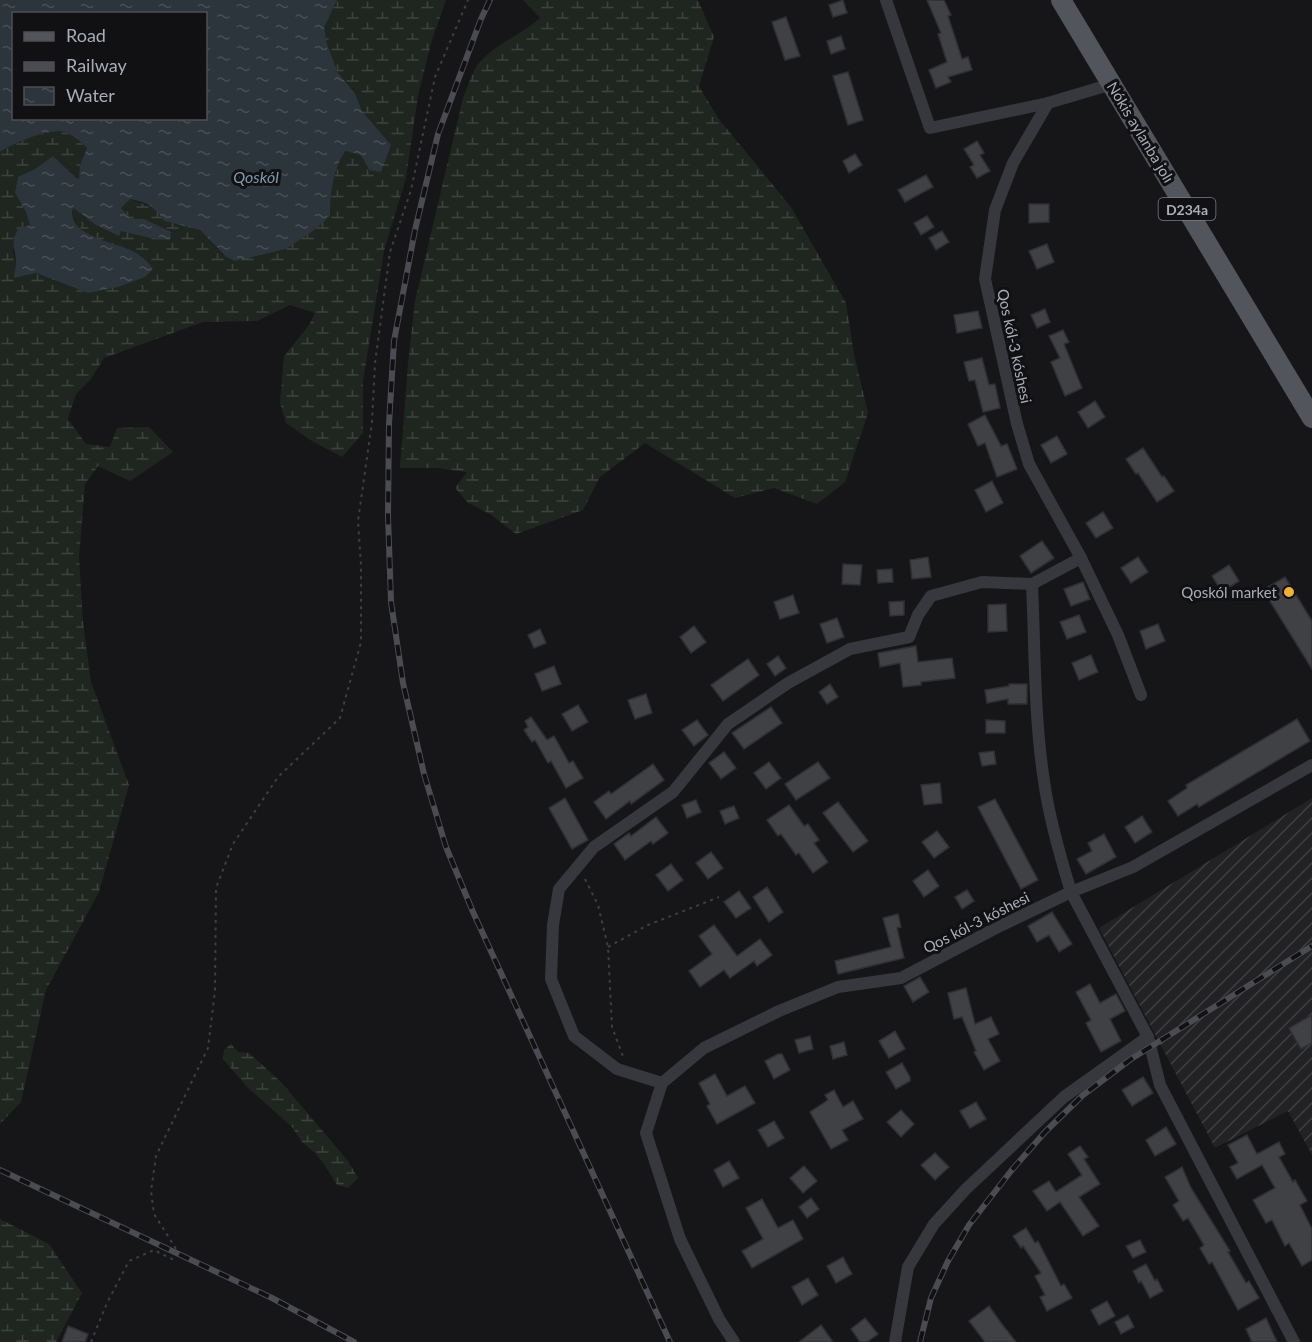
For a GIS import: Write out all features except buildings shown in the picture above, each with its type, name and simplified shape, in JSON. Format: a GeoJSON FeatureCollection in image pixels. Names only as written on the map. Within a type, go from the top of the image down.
{"type":"FeatureCollection","features":[{"type":"Feature","properties":{"kind":"main road","name":"Nókis aylanba jolı"},"geometry":{"type":"LineString","coordinates":[[1061,0],[1312,418]]}},
{"type":"Feature","properties":{"kind":"street"},"geometry":{"type":"LineString","coordinates":[[886,0],[930,128],[1048,103],[1112,84]]}},
{"type":"Feature","properties":{"kind":"street","name":"Qos kól-3 kóshesi"},"geometry":{"type":"LineString","coordinates":[[1048,103],[1013,164],[995,210],[985,279],[1017,423],[1029,464],[1081,558],[1118,635],[1141,695]]}},
{"type":"Feature","properties":{"kind":"street"},"geometry":{"type":"LineString","coordinates":[[734,1342],[719,1319],[680,1239],[646,1132],[662,1083],[617,1069],[574,1036],[551,979],[553,925],[559,889],[594,847],[673,792],[728,724],[788,683],[850,649],[909,638],[918,615],[931,596],[982,582],[1032,584],[1081,558]]}},
{"type":"Feature","properties":{"kind":"street"},"geometry":{"type":"LineString","coordinates":[[1032,584],[1039,736],[1044,782],[1062,864],[1071,892],[1148,1037],[1160,1085],[1294,1342]]}},
{"type":"Feature","properties":{"kind":"street","name":"Qos kól-3 kóshesi"},"geometry":{"type":"LineString","coordinates":[[662,1083],[704,1048],[779,1011],[838,987],[901,978],[1071,892],[1133,867],[1312,765]]}},
{"type":"Feature","properties":{"kind":"street"},"geometry":{"type":"LineString","coordinates":[[895,1342],[908,1267],[934,1224],[966,1189],[1064,1097],[1148,1037]]}},
{"type":"Feature","properties":{"kind":"path"},"geometry":{"type":"LineString","coordinates":[[91,1342],[107,1303],[129,1261],[154,1250],[172,1259],[178,1252],[154,1214],[151,1191],[156,1156],[208,1048],[214,990],[216,888],[233,844],[278,777],[340,718],[361,642],[362,565],[358,521],[372,422],[375,363],[390,252],[411,190],[435,77],[468,0]]}},
{"type":"Feature","properties":{"kind":"path"},"geometry":{"type":"LineString","coordinates":[[579,866],[598,905],[608,947],[612,1027],[629,1073]]}},
{"type":"Feature","properties":{"kind":"path"},"geometry":{"type":"LineString","coordinates":[[608,947],[648,925],[719,897]]}},
{"type":"Feature","properties":{"kind":"shaded area"},"geometry":{"type":"Polygon","coordinates":[[[1312,798],[1312,1155],[1288,1111],[1215,1148],[1099,928],[1312,798]]]}},
{"type":"Feature","properties":{"kind":"green space"},"geometry":{"type":"Polygon","coordinates":[[[337,0],[446,0],[432,40],[418,96],[406,178],[384,251],[363,381],[363,433],[342,457],[310,440],[286,423],[280,403],[284,356],[309,325],[315,313],[290,305],[257,321],[203,322],[104,358],[91,379],[76,394],[68,419],[86,444],[110,447],[117,428],[149,427],[173,452],[130,481],[98,466],[85,484],[79,557],[83,622],[91,682],[129,785],[99,892],[46,990],[21,1102],[0,1124],[0,152],[31,138],[57,131],[71,135],[87,148],[80,165],[80,179],[53,156],[35,169],[15,193],[25,210],[30,225],[13,250],[16,263],[14,278],[36,273],[88,293],[128,249],[83,231],[73,217],[73,208],[84,217],[119,235],[120,230],[150,238],[144,219],[130,218],[121,208],[130,199],[155,208],[164,221],[200,230],[224,256],[330,216],[333,182],[345,151],[361,155],[369,170],[391,145],[362,111],[355,92],[338,73],[327,44],[323,27],[337,0]]]}},
{"type":"Feature","properties":{"kind":"green space"},"geometry":{"type":"Polygon","coordinates":[[[523,0],[698,0],[714,37],[699,86],[718,118],[791,207],[846,303],[854,354],[868,413],[845,482],[817,504],[774,488],[735,498],[645,443],[600,477],[583,510],[516,534],[490,514],[468,503],[455,488],[467,472],[436,468],[400,468],[415,301],[463,98],[476,67],[483,59],[540,18],[523,0]]]}},
{"type":"Feature","properties":{"kind":"green space"},"geometry":{"type":"Polygon","coordinates":[[[231,1044],[238,1052],[249,1053],[282,1083],[348,1161],[358,1178],[348,1188],[337,1185],[324,1164],[302,1142],[292,1127],[248,1088],[223,1059],[224,1050],[231,1044]]]}},
{"type":"Feature","properties":{"kind":"green space"},"geometry":{"type":"Polygon","coordinates":[[[0,1219],[49,1244],[82,1293],[56,1342],[0,1342],[0,1219]]]}},
{"type":"Feature","properties":{"kind":"water","name":"Qoskól"},"geometry":{"type":"Polygon","coordinates":[[[0,0],[337,0],[324,27],[327,44],[338,73],[355,93],[362,111],[391,145],[381,172],[369,170],[361,155],[345,151],[333,182],[330,216],[317,228],[286,249],[235,261],[225,256],[200,230],[164,221],[154,209],[142,202],[130,199],[121,208],[130,218],[144,219],[171,232],[170,240],[121,231],[119,236],[96,225],[73,208],[76,224],[83,231],[128,249],[145,260],[153,269],[145,277],[118,287],[88,293],[36,273],[14,278],[15,238],[19,228],[30,225],[25,210],[15,193],[18,177],[35,169],[53,156],[79,179],[80,165],[87,148],[71,135],[57,131],[13,145],[0,152],[0,0]]]}},
{"type":"Feature","properties":{"kind":"railway"},"geometry":{"type":"LineString","coordinates":[[490,0],[438,134],[415,230],[394,341],[389,424],[388,516],[391,602],[403,683],[424,774],[446,847],[473,912],[670,1342]]}},
{"type":"Feature","properties":{"kind":"railway"},"geometry":{"type":"LineString","coordinates":[[920,1342],[931,1298],[948,1261],[969,1225],[1045,1132],[1083,1095],[1131,1059],[1312,946]]}},
{"type":"Feature","properties":{"kind":"railway"},"geometry":{"type":"LineString","coordinates":[[0,1170],[272,1298],[354,1342]]}},
{"type":"Feature","properties":{"kind":"place","name":"Qoskól market"},"geometry":{"type":"Point","coordinates":[1289,592]}}]}
